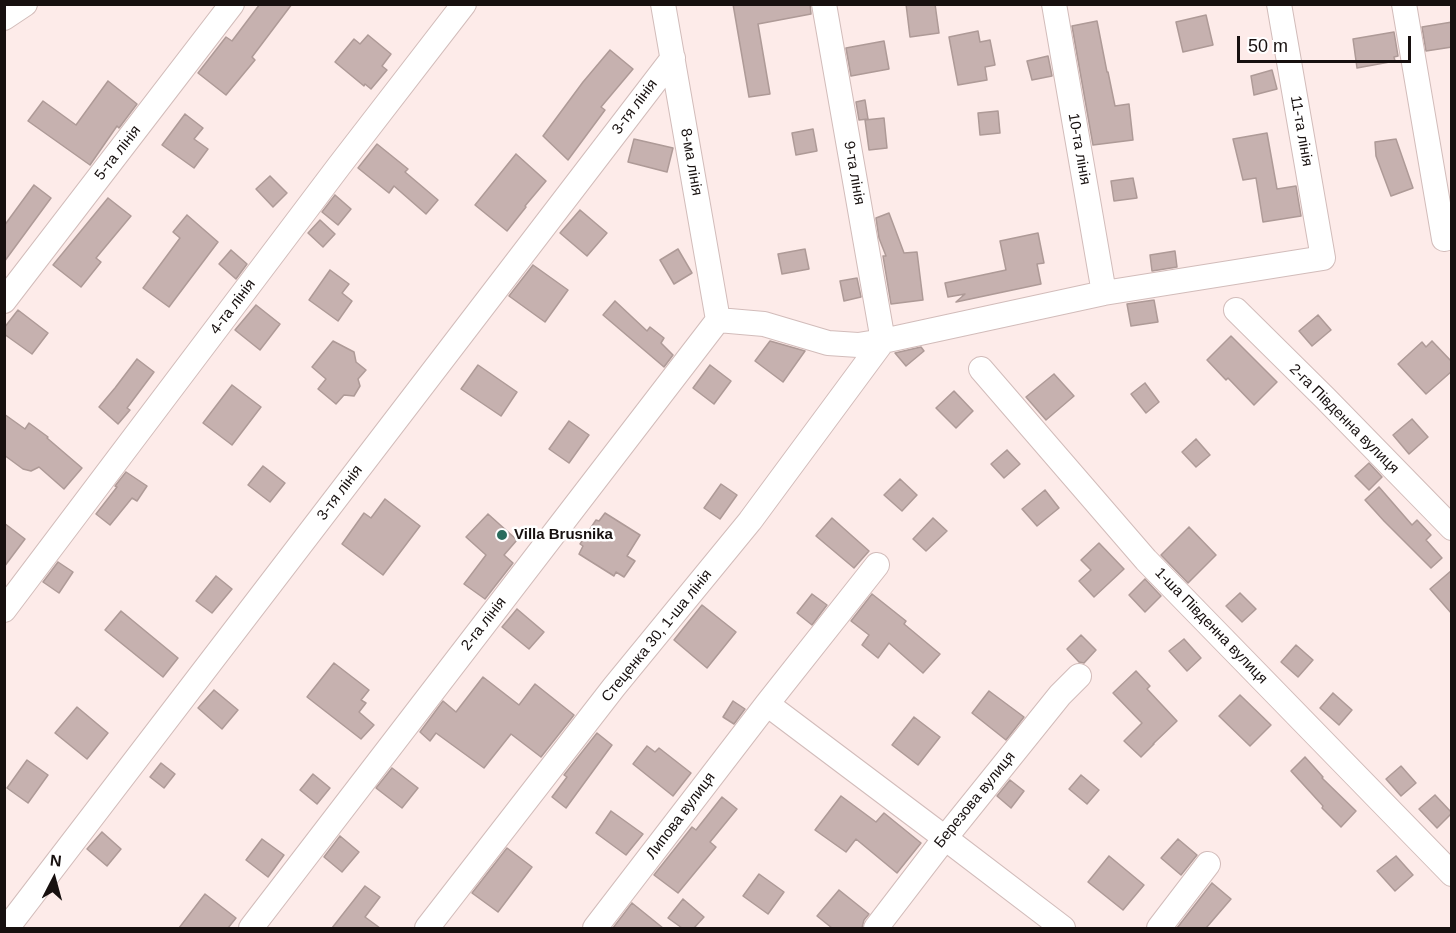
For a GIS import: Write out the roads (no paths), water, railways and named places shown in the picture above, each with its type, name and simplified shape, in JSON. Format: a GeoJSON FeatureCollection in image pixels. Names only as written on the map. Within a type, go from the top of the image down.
{"type":"FeatureCollection","features":[{"type":"Feature","properties":{"kind":"street"},"geometry":{"type":"LineString","coordinates":[[4,18],[25,4]]}},
{"type":"Feature","properties":{"kind":"street","name":"5-та лінія"},"geometry":{"type":"LineString","coordinates":[[4,301],[232,4]]}},
{"type":"Feature","properties":{"kind":"street","name":"4-та лінія"},"geometry":{"type":"LineString","coordinates":[[4,610],[464,4]]}},
{"type":"Feature","properties":{"kind":"street","name":"8-ма лінія"},"geometry":{"type":"LineString","coordinates":[[663,4],[718,320]]}},
{"type":"Feature","properties":{"kind":"street","name":"9-та лінія"},"geometry":{"type":"LineString","coordinates":[[824,4],[884,341]]}},
{"type":"Feature","properties":{"kind":"street","name":"10-та лінія"},"geometry":{"type":"LineString","coordinates":[[1054,4],[1104,293]]}},
{"type":"Feature","properties":{"kind":"street","name":"11-та лінія"},"geometry":{"type":"LineString","coordinates":[[1104,293],[1323,258],[1279,4]]}},
{"type":"Feature","properties":{"kind":"street"},"geometry":{"type":"LineString","coordinates":[[1404,4],[1448,238]]}},
{"type":"Feature","properties":{"kind":"street","name":"3-тя лінія"},"geometry":{"type":"LineString","coordinates":[[7,928],[673,58]]}},
{"type":"Feature","properties":{"kind":"street"},"geometry":{"type":"LineString","coordinates":[[718,320],[764,324],[828,343],[858,345],[1104,293]]}},
{"type":"Feature","properties":{"kind":"street","name":"2-га Південна вулиця"},"geometry":{"type":"LineString","coordinates":[[1236,310],[1452,528]]}},
{"type":"Feature","properties":{"kind":"street","name":"2-га лінія"},"geometry":{"type":"LineString","coordinates":[[250,928],[718,320]]}},
{"type":"Feature","properties":{"kind":"street","name":"Стеценка 30, 1-ша лінія"},"geometry":{"type":"LineString","coordinates":[[428,928],[614,687],[750,521],[884,341]]}},
{"type":"Feature","properties":{"kind":"street","name":"1-ша Південна вулиця"},"geometry":{"type":"LineString","coordinates":[[981,369],[1146,560],[1452,874]]}},
{"type":"Feature","properties":{"kind":"street","name":"Липова вулиця"},"geometry":{"type":"LineString","coordinates":[[595,928],[766,704],[877,565]]}},
{"type":"Feature","properties":{"kind":"street","name":"Березова вулиця"},"geometry":{"type":"LineString","coordinates":[[876,928],[945,837],[1060,695],[1079,676]]}},
{"type":"Feature","properties":{"kind":"street"},"geometry":{"type":"LineString","coordinates":[[766,704],[1063,928]]}},
{"type":"Feature","properties":{"kind":"street"},"geometry":{"type":"LineString","coordinates":[[1159,928],[1208,864]]}},
{"type":"Feature","properties":{"kind":"place","name":"Villa Brusnika"},"geometry":{"type":"Point","coordinates":[502,535]}}]}
